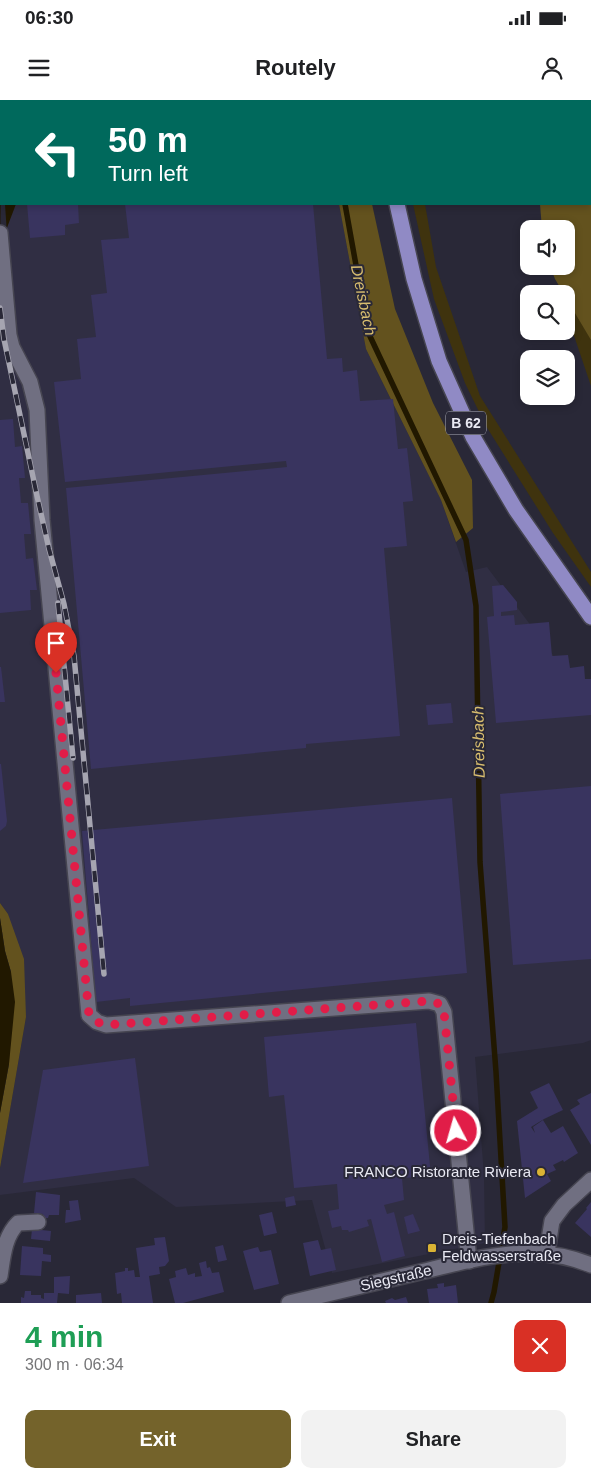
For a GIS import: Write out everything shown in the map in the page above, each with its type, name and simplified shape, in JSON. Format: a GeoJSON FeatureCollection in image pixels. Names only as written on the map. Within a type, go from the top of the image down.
{"type":"FeatureCollection","features":[{"type":"Feature","properties":{"kind":"main road","name":"B 62"},"geometry":{"type":"LineString","coordinates":[[397,205],[414,280],[439,361],[473,437],[516,510],[591,617]]}},
{"type":"Feature","properties":{"kind":"street"},"geometry":{"type":"LineString","coordinates":[[0,233],[9,335],[12,347],[30,382],[37,410],[42,520],[89,1015],[97,1022],[106,1025],[429,1001],[440,1004],[444,1012],[469,1261]]}},
{"type":"Feature","properties":{"kind":"street"},"geometry":{"type":"LineString","coordinates":[[547,1252],[552,1221],[564,1205],[591,1180]]}},
{"type":"Feature","properties":{"kind":"street"},"geometry":{"type":"LineString","coordinates":[[0,1276],[7,1241],[12,1229],[18,1223],[38,1222]]}},
{"type":"Feature","properties":{"kind":"street","name":"Siegstraße"},"geometry":{"type":"LineString","coordinates":[[296,1302],[489,1256],[547,1252],[591,1264]]}},
{"type":"Feature","properties":{"kind":"shaded area"},"geometry":{"type":"Polygon","coordinates":[[[0,205],[16,205],[0,246],[0,205]]]}},
{"type":"Feature","properties":{"kind":"shaded area"},"geometry":{"type":"Polygon","coordinates":[[[5,205],[339,205],[366,349],[441,500],[466,572],[487,567],[591,706],[591,1040],[583,1043],[475,1057],[484,1176],[485,1243],[332,1273],[312,1200],[176,1207],[134,1178],[0,1195],[0,1168],[26,1017],[8,914],[0,903],[0,282],[5,205]]]}},
{"type":"Feature","properties":{"kind":"shaded area"},"geometry":{"type":"Polygon","coordinates":[[[339,205],[372,205],[395,309],[433,403],[472,480],[473,528],[456,542],[441,500],[366,349],[339,205]]]}},
{"type":"Feature","properties":{"kind":"shaded area"},"geometry":{"type":"Polygon","coordinates":[[[413,205],[425,205],[436,267],[480,396],[591,572],[591,587],[553,533],[486,426],[465,383],[434,299],[413,205]]]}},
{"type":"Feature","properties":{"kind":"shaded area"},"geometry":{"type":"Polygon","coordinates":[[[540,205],[591,205],[591,340],[575,313],[575,285],[559,285],[553,275],[575,275],[575,220],[541,220],[540,205]]]}},
{"type":"Feature","properties":{"kind":"shaded area"},"geometry":{"type":"Polygon","coordinates":[[[575,311],[591,339],[591,386],[575,339],[575,311]]]}},
{"type":"Feature","properties":{"kind":"shaded area"},"geometry":{"type":"Polygon","coordinates":[[[0,903],[8,914],[24,959],[26,1017],[0,1168],[0,1113],[9,1064],[11,972],[5,951],[0,918],[0,903]]]}},
{"type":"Feature","properties":{"kind":"shaded area"},"geometry":{"type":"Polygon","coordinates":[[[0,918],[15,1002],[9,1064],[0,1113],[0,918]]]}},
{"type":"Feature","properties":{"kind":"pier"},"geometry":{"type":"Polygon","coordinates":[[[1,205],[5,205],[7,234],[0,248],[1,205]]]}},
{"type":"Feature","properties":{"kind":"building"},"geometry":{"type":"Polygon","coordinates":[[[27,205],[78,205],[79,223],[65,225],[65,235],[30,238],[27,205]]]}},
{"type":"Feature","properties":{"kind":"building"},"geometry":{"type":"Polygon","coordinates":[[[125,205],[313,205],[327,359],[342,358],[343,372],[357,370],[360,401],[393,399],[398,449],[407,448],[413,501],[403,502],[407,546],[384,548],[400,736],[306,744],[306,748],[91,769],[66,488],[287,467],[286,461],[65,482],[54,382],[81,379],[77,339],[96,337],[91,295],[107,293],[101,240],[129,238],[125,205]]]}},
{"type":"Feature","properties":{"kind":"building"},"geometry":{"type":"Polygon","coordinates":[[[13,419],[15,447],[22,446],[25,478],[19,478],[21,503],[28,503],[31,534],[24,534],[26,559],[33,558],[37,590],[30,590],[31,610],[0,613],[0,420],[13,419]]]}},
{"type":"Feature","properties":{"kind":"building"},"geometry":{"type":"Polygon","coordinates":[[[503,585],[517,602],[517,610],[501,612],[501,616],[514,615],[515,625],[549,622],[552,656],[568,655],[570,668],[584,666],[585,679],[591,679],[591,715],[496,723],[487,617],[494,616],[492,586],[503,585]]]}},
{"type":"Feature","properties":{"kind":"building"},"geometry":{"type":"Polygon","coordinates":[[[1,667],[5,702],[0,702],[1,667]]]}},
{"type":"Feature","properties":{"kind":"building"},"geometry":{"type":"Polygon","coordinates":[[[451,703],[453,723],[428,725],[426,705],[451,703]]]}},
{"type":"Feature","properties":{"kind":"building"},"geometry":{"type":"Polygon","coordinates":[[[0,764],[7,821],[6,826],[0,831],[0,764]]]}},
{"type":"Feature","properties":{"kind":"building"},"geometry":{"type":"Polygon","coordinates":[[[591,786],[591,959],[513,965],[500,794],[591,786]]]}},
{"type":"Feature","properties":{"kind":"building"},"geometry":{"type":"Polygon","coordinates":[[[452,798],[467,973],[130,1006],[130,998],[96,1002],[82,831],[452,798]]]}},
{"type":"Feature","properties":{"kind":"building"},"geometry":{"type":"Polygon","coordinates":[[[416,1023],[431,1176],[402,1178],[404,1200],[384,1205],[387,1214],[394,1212],[405,1256],[382,1262],[371,1219],[367,1220],[369,1226],[349,1232],[348,1230],[342,1230],[341,1226],[332,1228],[328,1211],[339,1209],[337,1184],[294,1188],[284,1095],[269,1097],[264,1037],[416,1023]]]}},
{"type":"Feature","properties":{"kind":"building"},"geometry":{"type":"Polygon","coordinates":[[[135,1058],[149,1166],[23,1183],[43,1070],[135,1058]]]}},
{"type":"Feature","properties":{"kind":"building"},"geometry":{"type":"Polygon","coordinates":[[[549,1083],[563,1110],[544,1119],[531,1127],[535,1133],[533,1127],[543,1120],[551,1133],[563,1126],[578,1153],[564,1162],[563,1160],[553,1165],[556,1170],[547,1174],[551,1181],[525,1198],[517,1121],[538,1108],[530,1092],[549,1083]]]}},
{"type":"Feature","properties":{"kind":"building"},"geometry":{"type":"Polygon","coordinates":[[[591,1093],[591,1145],[570,1110],[580,1104],[577,1100],[591,1093]]]}},
{"type":"Feature","properties":{"kind":"building"},"geometry":{"type":"Polygon","coordinates":[[[36,1192],[60,1195],[59,1215],[49,1215],[48,1218],[43,1218],[43,1214],[34,1213],[36,1192]]]}},
{"type":"Feature","properties":{"kind":"building"},"geometry":{"type":"Polygon","coordinates":[[[294,1196],[296,1205],[286,1207],[285,1198],[294,1196]]]}},
{"type":"Feature","properties":{"kind":"building"},"geometry":{"type":"Polygon","coordinates":[[[78,1200],[81,1220],[65,1223],[66,1210],[70,1210],[69,1201],[78,1200]]]}},
{"type":"Feature","properties":{"kind":"building"},"geometry":{"type":"Polygon","coordinates":[[[591,1202],[591,1237],[575,1223],[591,1202]]]}},
{"type":"Feature","properties":{"kind":"building"},"geometry":{"type":"Polygon","coordinates":[[[272,1212],[277,1233],[264,1236],[259,1215],[272,1212]]]}},
{"type":"Feature","properties":{"kind":"building"},"geometry":{"type":"Polygon","coordinates":[[[413,1214],[420,1231],[408,1234],[404,1217],[413,1214]]]}},
{"type":"Feature","properties":{"kind":"building"},"geometry":{"type":"Polygon","coordinates":[[[32,1229],[51,1231],[50,1241],[31,1239],[32,1229]]]}},
{"type":"Feature","properties":{"kind":"building"},"geometry":{"type":"Polygon","coordinates":[[[165,1237],[169,1261],[165,1266],[159,1267],[160,1274],[149,1276],[153,1303],[122,1303],[121,1293],[117,1294],[115,1273],[125,1271],[125,1268],[128,1268],[128,1271],[134,1270],[135,1277],[140,1277],[136,1248],[155,1245],[154,1238],[165,1237]]]}},
{"type":"Feature","properties":{"kind":"building"},"geometry":{"type":"Polygon","coordinates":[[[318,1240],[321,1250],[331,1248],[336,1270],[310,1276],[303,1243],[318,1240]]]}},
{"type":"Feature","properties":{"kind":"building"},"geometry":{"type":"Polygon","coordinates":[[[223,1245],[227,1260],[218,1262],[215,1247],[223,1245]]]}},
{"type":"Feature","properties":{"kind":"building"},"geometry":{"type":"Polygon","coordinates":[[[22,1246],[43,1248],[43,1254],[51,1255],[51,1262],[42,1261],[41,1276],[20,1275],[22,1246]]]}},
{"type":"Feature","properties":{"kind":"building"},"geometry":{"type":"Polygon","coordinates":[[[258,1247],[260,1252],[271,1250],[279,1284],[254,1290],[243,1251],[258,1247]]]}},
{"type":"Feature","properties":{"kind":"building"},"geometry":{"type":"Polygon","coordinates":[[[206,1261],[207,1268],[210,1267],[212,1273],[219,1272],[224,1292],[183,1303],[175,1303],[169,1279],[176,1277],[175,1271],[186,1268],[188,1275],[195,1273],[195,1277],[202,1276],[199,1263],[206,1261]]]}},
{"type":"Feature","properties":{"kind":"building"},"geometry":{"type":"Polygon","coordinates":[[[70,1276],[69,1294],[58,1293],[57,1303],[21,1303],[21,1297],[24,1298],[25,1291],[31,1291],[31,1295],[41,1295],[41,1298],[44,1299],[44,1293],[54,1293],[54,1277],[70,1276]]]}},
{"type":"Feature","properties":{"kind":"building"},"geometry":{"type":"Polygon","coordinates":[[[444,1283],[444,1287],[456,1285],[458,1303],[429,1303],[427,1289],[438,1288],[437,1284],[444,1283]]]}},
{"type":"Feature","properties":{"kind":"building"},"geometry":{"type":"Polygon","coordinates":[[[101,1293],[102,1303],[76,1303],[76,1295],[101,1293]]]}},
{"type":"Feature","properties":{"kind":"building"},"geometry":{"type":"Polygon","coordinates":[[[406,1297],[408,1303],[386,1303],[385,1301],[392,1298],[395,1300],[406,1297]]]}},
{"type":"Feature","properties":{"kind":"waterway","name":"Dreisbach"},"geometry":{"type":"LineString","coordinates":[[345,205],[368,332],[466,540],[476,606],[480,862],[496,1072],[505,1227],[491,1303]]}},
{"type":"Feature","properties":{"kind":"railway"},"geometry":{"type":"LineString","coordinates":[[0,308],[4,339],[37,496],[64,604],[74,656],[104,974]]}},
{"type":"Feature","properties":{"kind":"railway"},"geometry":{"type":"LineString","coordinates":[[58,603],[73,758]]}},
{"type":"Feature","properties":{"kind":"place","name":"FRANCO Ristorante Riviera"},"geometry":{"type":"Point","coordinates":[541,1172]}},
{"type":"Feature","properties":{"kind":"place","name":"Dreis-Tiefenbach Feldwasserstraße"},"geometry":{"type":"Point","coordinates":[432,1248]}},
{"type":"Feature","properties":{"kind":"route"},"geometry":{"type":"LineString","coordinates":[[56,673],[84,980],[89,1015],[97,1022],[106,1025],[429,1001],[440,1004],[444,1012],[456,1131]]}}]}
